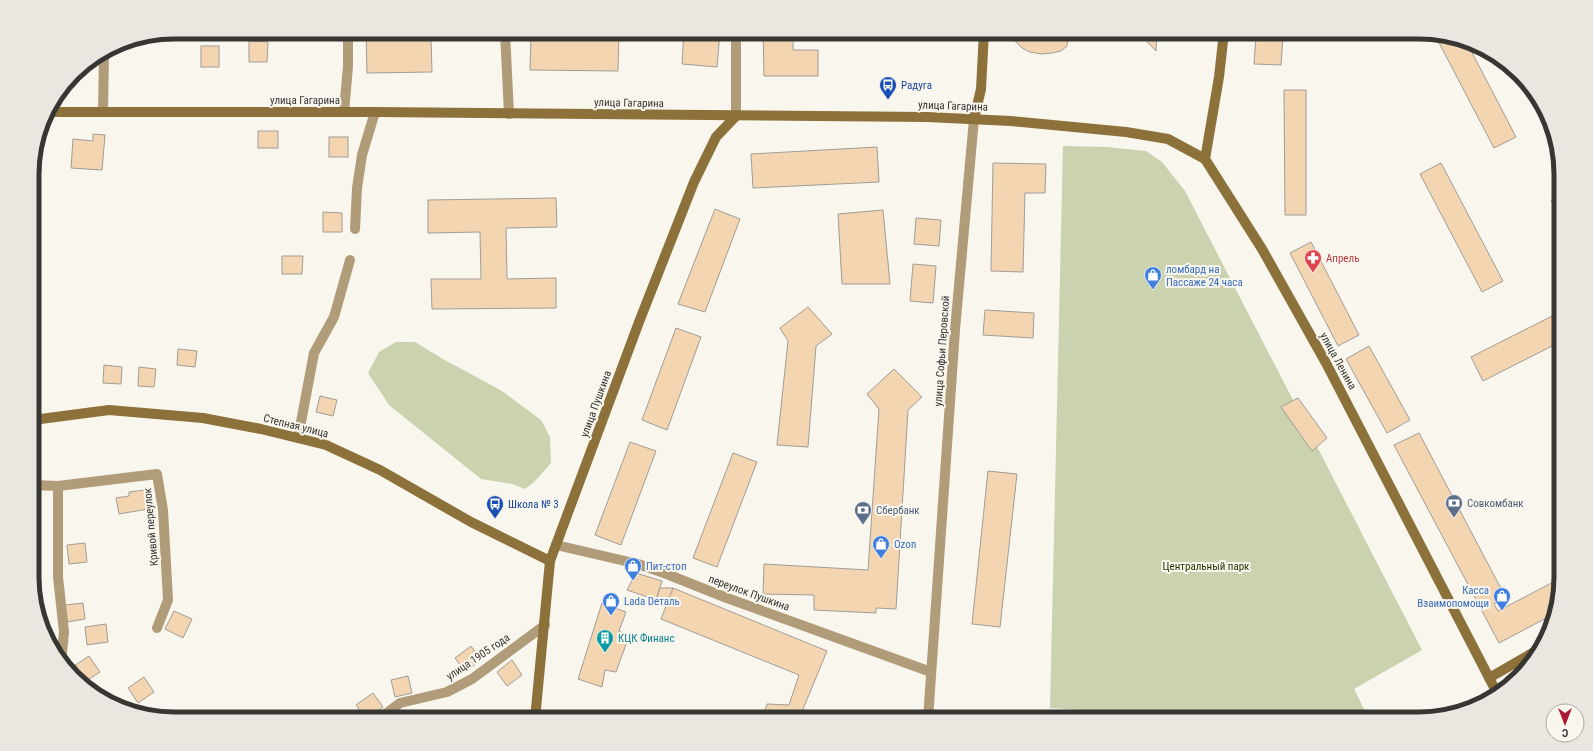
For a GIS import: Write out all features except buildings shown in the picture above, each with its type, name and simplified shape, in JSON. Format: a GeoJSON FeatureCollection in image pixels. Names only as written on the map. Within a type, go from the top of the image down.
{"type":"FeatureCollection","features":[{"type":"Feature","properties":{"kind":"main road","name":"улица Софьи Перовской"},"geometry":{"type":"LineString","coordinates":[[974,119],[981,89],[984,39]]}},
{"type":"Feature","properties":{"kind":"main road"},"geometry":{"type":"LineString","coordinates":[[1205,159],[1219,77],[1223,39]]}},
{"type":"Feature","properties":{"kind":"main road","name":"улица Гагарина"},"geometry":{"type":"LineString","coordinates":[[54,112],[375,112],[927,117],[1011,120],[1133,133],[1168,139],[1205,159]]}},
{"type":"Feature","properties":{"kind":"main road","name":"улица Пушкина"},"geometry":{"type":"LineString","coordinates":[[536,712],[550,561],[639,322],[694,182],[716,137],[736,116]]}},
{"type":"Feature","properties":{"kind":"main road","name":"улица Ленина"},"geometry":{"type":"LineString","coordinates":[[1205,159],[1262,250],[1326,363],[1495,689]]}},
{"type":"Feature","properties":{"kind":"main road","name":"Степная улица"},"geometry":{"type":"LineString","coordinates":[[39,419],[109,410],[203,418],[326,445],[380,470],[471,522],[550,561]]}},
{"type":"Feature","properties":{"kind":"main road"},"geometry":{"type":"LineString","coordinates":[[1489,678],[1529,655]]}},
{"type":"Feature","properties":{"kind":"street"},"geometry":{"type":"LineString","coordinates":[[344,112],[348,66],[348,39]]}},
{"type":"Feature","properties":{"kind":"street"},"geometry":{"type":"LineString","coordinates":[[505,39],[509,114]]}},
{"type":"Feature","properties":{"kind":"street"},"geometry":{"type":"LineString","coordinates":[[736,39],[736,116]]}},
{"type":"Feature","properties":{"kind":"street"},"geometry":{"type":"LineString","coordinates":[[103,112],[104,58]]}},
{"type":"Feature","properties":{"kind":"street"},"geometry":{"type":"LineString","coordinates":[[355,229],[357,188],[362,155],[375,112]]}},
{"type":"Feature","properties":{"kind":"street","name":"улица Софьи Перовской"},"geometry":{"type":"LineString","coordinates":[[929,712],[954,338],[974,119]]}},
{"type":"Feature","properties":{"kind":"street"},"geometry":{"type":"LineString","coordinates":[[298,438],[314,353],[334,318],[350,260]]}},
{"type":"Feature","properties":{"kind":"street","name":"Кривой переулок"},"geometry":{"type":"LineString","coordinates":[[58,486],[158,474],[163,510],[168,600],[158,628]]}},
{"type":"Feature","properties":{"kind":"street"},"geometry":{"type":"LineString","coordinates":[[39,485],[58,486],[58,577],[64,632],[62,652]]}},
{"type":"Feature","properties":{"kind":"street","name":"переулок Пушкина"},"geometry":{"type":"LineString","coordinates":[[556,545],[638,564],[727,598],[932,672]]}},
{"type":"Feature","properties":{"kind":"street","name":"улица 1905 года"},"geometry":{"type":"LineString","coordinates":[[388,712],[400,703],[447,692],[472,678],[545,625]]}},
{"type":"Feature","properties":{"kind":"green space","name":"Центральный парк"},"geometry":{"type":"Polygon","coordinates":[[[1063,146],[1107,147],[1146,151],[1162,162],[1185,191],[1422,650],[1354,689],[1366,712],[1113,712],[1050,708],[1063,146]]]}},
{"type":"Feature","properties":{"kind":"green space"},"geometry":{"type":"Polygon","coordinates":[[[396,342],[415,342],[502,391],[541,420],[550,437],[551,463],[535,481],[525,489],[512,484],[481,479],[389,405],[368,373],[379,352],[396,342]]]}},
{"type":"Feature","properties":{"kind":"place","name":"Радуга"},"geometry":{"type":"Point","coordinates":[888,100]}},
{"type":"Feature","properties":{"kind":"place","name":"Апрель"},"geometry":{"type":"Point","coordinates":[1313,273]}},
{"type":"Feature","properties":{"kind":"place","name":"ломбард на Пассаже 24 часа"},"geometry":{"type":"Point","coordinates":[1153,290]}},
{"type":"Feature","properties":{"kind":"place","name":"Совкомбанк"},"geometry":{"type":"Point","coordinates":[1454,518]}},
{"type":"Feature","properties":{"kind":"place","name":"Школа № 3"},"geometry":{"type":"Point","coordinates":[495,519]}},
{"type":"Feature","properties":{"kind":"place","name":"Сбербанк"},"geometry":{"type":"Point","coordinates":[863,525]}},
{"type":"Feature","properties":{"kind":"place","name":"Ozon"},"geometry":{"type":"Point","coordinates":[881,559]}},
{"type":"Feature","properties":{"kind":"place","name":"Пит-стоп"},"geometry":{"type":"Point","coordinates":[633,581]}},
{"type":"Feature","properties":{"kind":"place","name":"Касса Взаимопомощи"},"geometry":{"type":"Point","coordinates":[1502,611]}},
{"type":"Feature","properties":{"kind":"place","name":"Lada Dеталь"},"geometry":{"type":"Point","coordinates":[611,616]}},
{"type":"Feature","properties":{"kind":"place","name":"КЦК Финанс"},"geometry":{"type":"Point","coordinates":[605,653]}}]}
